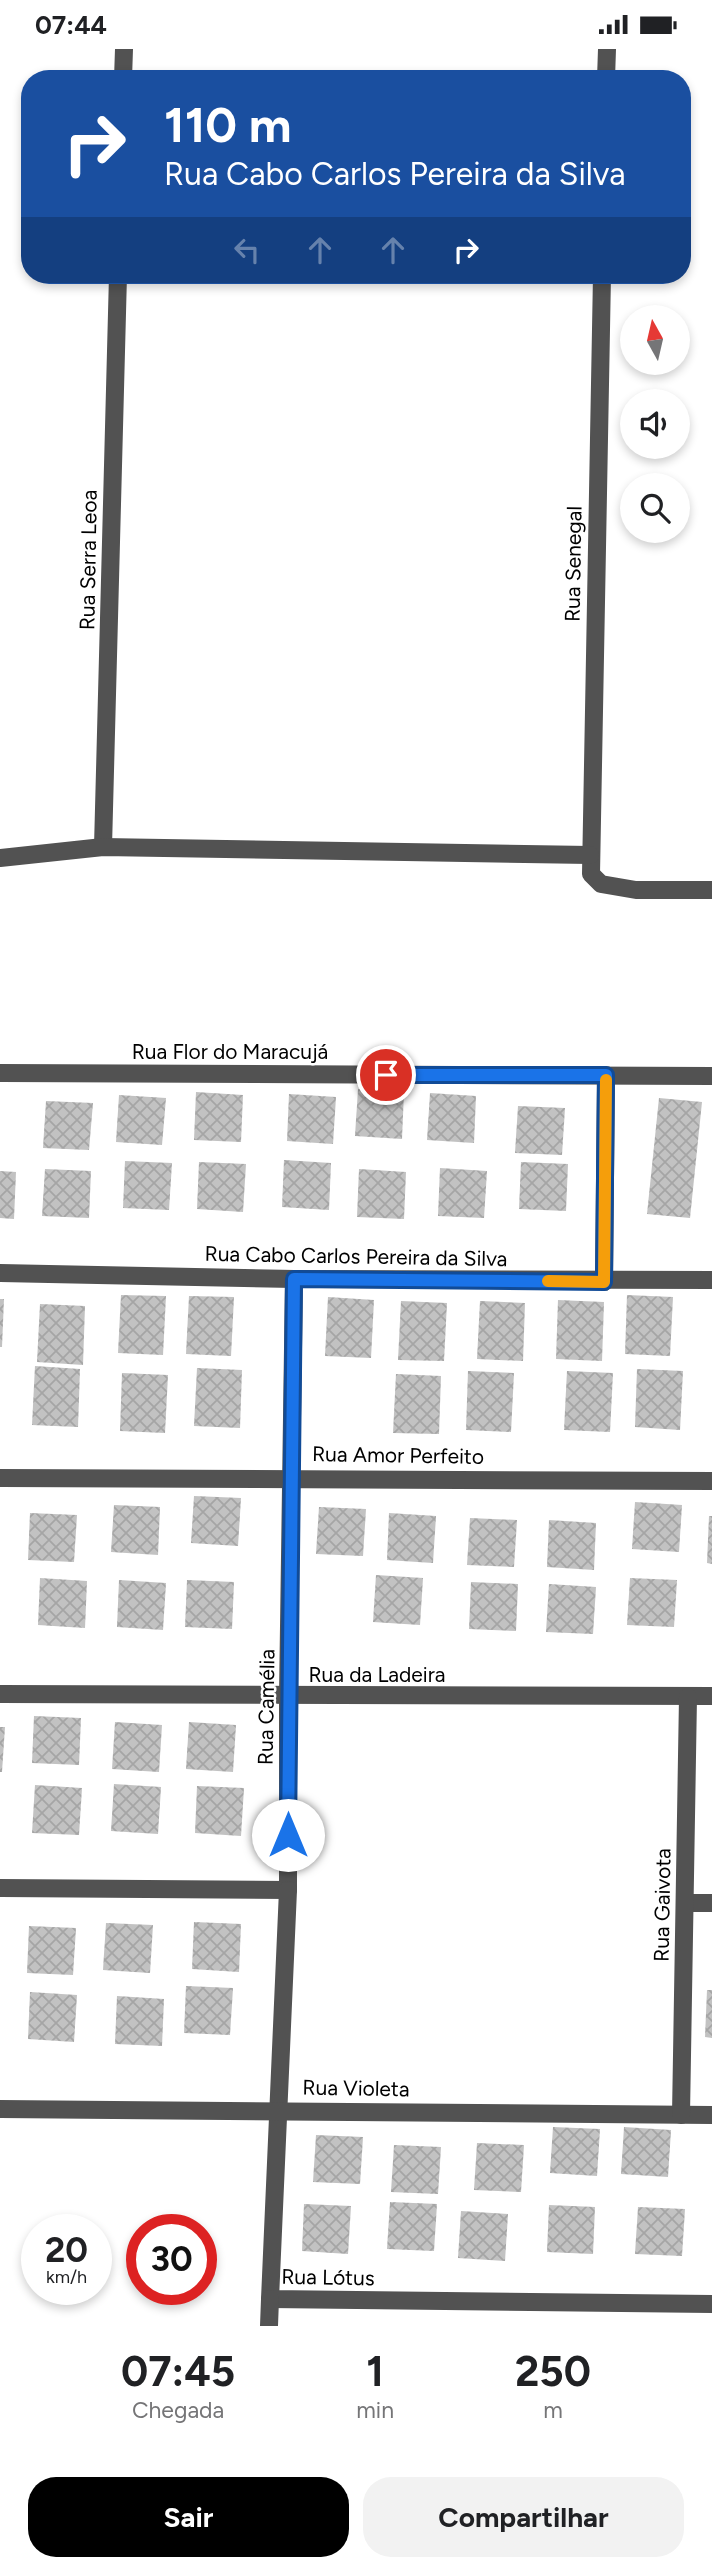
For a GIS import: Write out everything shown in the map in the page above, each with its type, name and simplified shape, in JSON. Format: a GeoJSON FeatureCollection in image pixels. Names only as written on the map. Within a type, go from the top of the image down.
{"type":"FeatureCollection","features":[{"type":"Feature","properties":{"kind":"street"},"geometry":{"type":"LineString","coordinates":[[123,70],[124,49]]}},
{"type":"Feature","properties":{"kind":"street"},"geometry":{"type":"LineString","coordinates":[[606,70],[607,49]]}},
{"type":"Feature","properties":{"kind":"street","name":"Rua Serra Leoa"},"geometry":{"type":"LineString","coordinates":[[103,847],[118,284]]}},
{"type":"Feature","properties":{"kind":"street","name":"Rua Senegal"},"geometry":{"type":"LineString","coordinates":[[590,855],[602,284]]}},
{"type":"Feature","properties":{"kind":"street"},"geometry":{"type":"LineString","coordinates":[[0,858],[103,847],[590,855],[591,874],[601,884],[636,890],[712,890]]}},
{"type":"Feature","properties":{"kind":"street","name":"Rua Flor do Maracujá"},"geometry":{"type":"LineString","coordinates":[[0,1073],[712,1076]]}},
{"type":"Feature","properties":{"kind":"street"},"geometry":{"type":"LineString","coordinates":[[604,1282],[606,1075]]}},
{"type":"Feature","properties":{"kind":"street","name":"Rua Cabo Carlos Pereira da Silva"},"geometry":{"type":"LineString","coordinates":[[0,1273],[294,1279],[604,1282],[712,1280]]}},
{"type":"Feature","properties":{"kind":"street","name":"Rua Camélia"},"geometry":{"type":"LineString","coordinates":[[288,1890],[294,1279]]}},
{"type":"Feature","properties":{"kind":"street","name":"Rua Amor Perfeito"},"geometry":{"type":"LineString","coordinates":[[0,1478],[293,1477],[712,1481]]}},
{"type":"Feature","properties":{"kind":"street","name":"Rua da Ladeira"},"geometry":{"type":"LineString","coordinates":[[0,1694],[712,1696]]}},
{"type":"Feature","properties":{"kind":"street","name":"Rua Gaivota"},"geometry":{"type":"LineString","coordinates":[[681,2115],[688,1697]]}},
{"type":"Feature","properties":{"kind":"street"},"geometry":{"type":"LineString","coordinates":[[0,1888],[288,1890]]}},
{"type":"Feature","properties":{"kind":"street","name":"Rua Lótus"},"geometry":{"type":"LineString","coordinates":[[288,1890],[270,2299],[712,2304]]}},
{"type":"Feature","properties":{"kind":"street"},"geometry":{"type":"LineString","coordinates":[[685,1903],[712,1903]]}},
{"type":"Feature","properties":{"kind":"street","name":"Rua Violeta"},"geometry":{"type":"LineString","coordinates":[[0,2109],[712,2115]]}},
{"type":"Feature","properties":{"kind":"street"},"geometry":{"type":"LineString","coordinates":[[269,2326],[270,2299]]}},
{"type":"Feature","properties":{"kind":"building"},"geometry":{"type":"Polygon","coordinates":[[[358,1089],[404,1092],[402,1139],[355,1136],[358,1089]]]}},
{"type":"Feature","properties":{"kind":"building"},"geometry":{"type":"Polygon","coordinates":[[[196,1092],[243,1095],[241,1142],[194,1140],[196,1092]]]}},
{"type":"Feature","properties":{"kind":"building"},"geometry":{"type":"Polygon","coordinates":[[[430,1093],[476,1096],[474,1143],[427,1140],[430,1093]]]}},
{"type":"Feature","properties":{"kind":"building"},"geometry":{"type":"Polygon","coordinates":[[[289,1094],[336,1097],[333,1144],[287,1141],[289,1094]]]}},
{"type":"Feature","properties":{"kind":"building"},"geometry":{"type":"Polygon","coordinates":[[[119,1095],[166,1098],[162,1145],[116,1142],[119,1095]]]}},
{"type":"Feature","properties":{"kind":"building"},"geometry":{"type":"Polygon","coordinates":[[[659,1098],[702,1102],[690,1218],[647,1214],[659,1098]]]}},
{"type":"Feature","properties":{"kind":"building"},"geometry":{"type":"Polygon","coordinates":[[[46,1101],[93,1103],[89,1150],[43,1148],[46,1101]]]}},
{"type":"Feature","properties":{"kind":"building"},"geometry":{"type":"Polygon","coordinates":[[[518,1106],[565,1108],[562,1155],[515,1153],[518,1106]]]}},
{"type":"Feature","properties":{"kind":"building"},"geometry":{"type":"Polygon","coordinates":[[[284,1160],[331,1163],[329,1210],[282,1207],[284,1160]]]}},
{"type":"Feature","properties":{"kind":"building"},"geometry":{"type":"Polygon","coordinates":[[[125,1161],[172,1163],[169,1210],[123,1208],[125,1161]]]}},
{"type":"Feature","properties":{"kind":"building"},"geometry":{"type":"Polygon","coordinates":[[[199,1162],[246,1164],[243,1212],[197,1209],[199,1162]]]}},
{"type":"Feature","properties":{"kind":"building"},"geometry":{"type":"Polygon","coordinates":[[[521,1162],[568,1164],[566,1211],[519,1209],[521,1162]]]}},
{"type":"Feature","properties":{"kind":"building"},"geometry":{"type":"Polygon","coordinates":[[[440,1168],[487,1171],[484,1218],[438,1216],[440,1168]]]}},
{"type":"Feature","properties":{"kind":"building"},"geometry":{"type":"Polygon","coordinates":[[[45,1169],[91,1171],[89,1218],[42,1216],[45,1169]]]}},
{"type":"Feature","properties":{"kind":"building"},"geometry":{"type":"Polygon","coordinates":[[[359,1169],[406,1172],[404,1219],[357,1217],[359,1169]]]}},
{"type":"Feature","properties":{"kind":"building"},"geometry":{"type":"Polygon","coordinates":[[[0,1171],[16,1172],[14,1219],[0,1218],[0,1171]]]}},
{"type":"Feature","properties":{"kind":"building"},"geometry":{"type":"Polygon","coordinates":[[[121,1295],[166,1296],[163,1355],[118,1353],[121,1295]]]}},
{"type":"Feature","properties":{"kind":"building"},"geometry":{"type":"Polygon","coordinates":[[[627,1295],[673,1297],[670,1356],[625,1354],[627,1295]]]}},
{"type":"Feature","properties":{"kind":"building"},"geometry":{"type":"Polygon","coordinates":[[[189,1296],[234,1297],[231,1356],[186,1354],[189,1296]]]}},
{"type":"Feature","properties":{"kind":"building"},"geometry":{"type":"Polygon","coordinates":[[[328,1297],[374,1300],[371,1358],[325,1356],[328,1297]]]}},
{"type":"Feature","properties":{"kind":"building"},"geometry":{"type":"Polygon","coordinates":[[[0,1299],[4,1299],[2,1347],[0,1347],[0,1299]]]}},
{"type":"Feature","properties":{"kind":"building"},"geometry":{"type":"Polygon","coordinates":[[[558,1300],[604,1302],[602,1361],[556,1359],[558,1300]]]}},
{"type":"Feature","properties":{"kind":"building"},"geometry":{"type":"Polygon","coordinates":[[[401,1301],[447,1303],[444,1361],[398,1360],[401,1301]]]}},
{"type":"Feature","properties":{"kind":"building"},"geometry":{"type":"Polygon","coordinates":[[[480,1301],[525,1303],[523,1361],[477,1359],[480,1301]]]}},
{"type":"Feature","properties":{"kind":"building"},"geometry":{"type":"Polygon","coordinates":[[[40,1304],[85,1306],[83,1365],[37,1362],[40,1304]]]}},
{"type":"Feature","properties":{"kind":"building"},"geometry":{"type":"Polygon","coordinates":[[[35,1366],[80,1369],[78,1427],[32,1425],[35,1366]]]}},
{"type":"Feature","properties":{"kind":"building"},"geometry":{"type":"Polygon","coordinates":[[[197,1368],[242,1370],[240,1428],[194,1426],[197,1368]]]}},
{"type":"Feature","properties":{"kind":"building"},"geometry":{"type":"Polygon","coordinates":[[[637,1369],[683,1371],[680,1430],[635,1427],[637,1369]]]}},
{"type":"Feature","properties":{"kind":"building"},"geometry":{"type":"Polygon","coordinates":[[[468,1371],[514,1373],[511,1432],[466,1430],[468,1371]]]}},
{"type":"Feature","properties":{"kind":"building"},"geometry":{"type":"Polygon","coordinates":[[[567,1371],[613,1373],[610,1432],[564,1430],[567,1371]]]}},
{"type":"Feature","properties":{"kind":"building"},"geometry":{"type":"Polygon","coordinates":[[[122,1373],[168,1375],[165,1433],[120,1431],[122,1373]]]}},
{"type":"Feature","properties":{"kind":"building"},"geometry":{"type":"Polygon","coordinates":[[[396,1374],[441,1376],[439,1434],[393,1433],[396,1374]]]}},
{"type":"Feature","properties":{"kind":"building"},"geometry":{"type":"Polygon","coordinates":[[[194,1496],[241,1498],[238,1546],[191,1543],[194,1496]]]}},
{"type":"Feature","properties":{"kind":"building"},"geometry":{"type":"Polygon","coordinates":[[[635,1502],[682,1505],[679,1552],[632,1549],[635,1502]]]}},
{"type":"Feature","properties":{"kind":"building"},"geometry":{"type":"Polygon","coordinates":[[[114,1505],[160,1507],[158,1555],[111,1552],[114,1505]]]}},
{"type":"Feature","properties":{"kind":"building"},"geometry":{"type":"Polygon","coordinates":[[[319,1507],[366,1509],[363,1556],[316,1554],[319,1507]]]}},
{"type":"Feature","properties":{"kind":"building"},"geometry":{"type":"Polygon","coordinates":[[[30,1513],[77,1515],[74,1562],[28,1560],[30,1513]]]}},
{"type":"Feature","properties":{"kind":"building"},"geometry":{"type":"Polygon","coordinates":[[[389,1513],[436,1516],[433,1563],[387,1560],[389,1513]]]}},
{"type":"Feature","properties":{"kind":"building"},"geometry":{"type":"Polygon","coordinates":[[[709,1516],[712,1516],[712,1564],[707,1563],[709,1516]]]}},
{"type":"Feature","properties":{"kind":"building"},"geometry":{"type":"Polygon","coordinates":[[[470,1518],[517,1520],[514,1567],[467,1565],[470,1518]]]}},
{"type":"Feature","properties":{"kind":"building"},"geometry":{"type":"Polygon","coordinates":[[[549,1520],[596,1523],[594,1570],[547,1567],[549,1520]]]}},
{"type":"Feature","properties":{"kind":"building"},"geometry":{"type":"Polygon","coordinates":[[[376,1575],[423,1578],[420,1625],[373,1622],[376,1575]]]}},
{"type":"Feature","properties":{"kind":"building"},"geometry":{"type":"Polygon","coordinates":[[[40,1578],[87,1581],[85,1628],[38,1625],[40,1578]]]}},
{"type":"Feature","properties":{"kind":"building"},"geometry":{"type":"Polygon","coordinates":[[[630,1578],[677,1580],[674,1627],[627,1625],[630,1578]]]}},
{"type":"Feature","properties":{"kind":"building"},"geometry":{"type":"Polygon","coordinates":[[[119,1580],[166,1583],[163,1630],[117,1627],[119,1580]]]}},
{"type":"Feature","properties":{"kind":"building"},"geometry":{"type":"Polygon","coordinates":[[[187,1580],[234,1582],[232,1629],[185,1627],[187,1580]]]}},
{"type":"Feature","properties":{"kind":"building"},"geometry":{"type":"Polygon","coordinates":[[[471,1582],[518,1584],[516,1631],[469,1629],[471,1582]]]}},
{"type":"Feature","properties":{"kind":"building"},"geometry":{"type":"Polygon","coordinates":[[[549,1584],[596,1587],[593,1634],[546,1632],[549,1584]]]}},
{"type":"Feature","properties":{"kind":"building"},"geometry":{"type":"Polygon","coordinates":[[[34,1716],[81,1718],[79,1765],[32,1763],[34,1716]]]}},
{"type":"Feature","properties":{"kind":"building"},"geometry":{"type":"Polygon","coordinates":[[[115,1722],[162,1725],[159,1772],[112,1769],[115,1722]]]}},
{"type":"Feature","properties":{"kind":"building"},"geometry":{"type":"Polygon","coordinates":[[[189,1722],[236,1725],[233,1772],[186,1769],[189,1722]]]}},
{"type":"Feature","properties":{"kind":"building"},"geometry":{"type":"Polygon","coordinates":[[[0,1727],[5,1727],[2,1772],[0,1772],[0,1727]]]}},
{"type":"Feature","properties":{"kind":"building"},"geometry":{"type":"Polygon","coordinates":[[[114,1784],[161,1787],[158,1834],[111,1831],[114,1784]]]}},
{"type":"Feature","properties":{"kind":"building"},"geometry":{"type":"Polygon","coordinates":[[[35,1785],[82,1788],[79,1835],[32,1833],[35,1785]]]}},
{"type":"Feature","properties":{"kind":"building"},"geometry":{"type":"Polygon","coordinates":[[[197,1786],[244,1788],[241,1836],[195,1833],[197,1786]]]}},
{"type":"Feature","properties":{"kind":"building"},"geometry":{"type":"Polygon","coordinates":[[[194,1922],[241,1924],[239,1972],[192,1969],[194,1922]]]}},
{"type":"Feature","properties":{"kind":"building"},"geometry":{"type":"Polygon","coordinates":[[[106,1923],[153,1925],[150,1973],[103,1970],[106,1923]]]}},
{"type":"Feature","properties":{"kind":"building"},"geometry":{"type":"Polygon","coordinates":[[[29,1926],[76,1928],[73,1975],[27,1973],[29,1926]]]}},
{"type":"Feature","properties":{"kind":"building"},"geometry":{"type":"Polygon","coordinates":[[[186,1986],[233,1988],[230,2035],[184,2033],[186,1986]]]}},
{"type":"Feature","properties":{"kind":"building"},"geometry":{"type":"Polygon","coordinates":[[[707,1990],[712,1990],[712,2038],[705,2037],[707,1990]]]}},
{"type":"Feature","properties":{"kind":"building"},"geometry":{"type":"Polygon","coordinates":[[[30,1992],[77,1995],[74,2042],[28,2039],[30,1992]]]}},
{"type":"Feature","properties":{"kind":"building"},"geometry":{"type":"Polygon","coordinates":[[[117,1996],[164,1999],[162,2046],[115,2044],[117,1996]]]}},
{"type":"Feature","properties":{"kind":"building"},"geometry":{"type":"Polygon","coordinates":[[[553,2127],[600,2129],[597,2176],[550,2173],[553,2127]]]}},
{"type":"Feature","properties":{"kind":"building"},"geometry":{"type":"Polygon","coordinates":[[[624,2127],[671,2130],[668,2177],[621,2174],[624,2127]]]}},
{"type":"Feature","properties":{"kind":"building"},"geometry":{"type":"Polygon","coordinates":[[[316,2135],[363,2137],[360,2184],[313,2182],[316,2135]]]}},
{"type":"Feature","properties":{"kind":"building"},"geometry":{"type":"Polygon","coordinates":[[[477,2143],[524,2145],[521,2192],[474,2190],[477,2143]]]}},
{"type":"Feature","properties":{"kind":"building"},"geometry":{"type":"Polygon","coordinates":[[[394,2145],[441,2147],[438,2194],[391,2192],[394,2145]]]}},
{"type":"Feature","properties":{"kind":"building"},"geometry":{"type":"Polygon","coordinates":[[[390,2202],[437,2204],[434,2251],[387,2249],[390,2202]]]}},
{"type":"Feature","properties":{"kind":"building"},"geometry":{"type":"Polygon","coordinates":[[[304,2204],[351,2206],[348,2254],[302,2251],[304,2204]]]}},
{"type":"Feature","properties":{"kind":"building"},"geometry":{"type":"Polygon","coordinates":[[[549,2205],[595,2207],[593,2254],[547,2252],[549,2205]]]}},
{"type":"Feature","properties":{"kind":"building"},"geometry":{"type":"Polygon","coordinates":[[[638,2207],[685,2209],[682,2256],[635,2254],[638,2207]]]}},
{"type":"Feature","properties":{"kind":"building"},"geometry":{"type":"Polygon","coordinates":[[[461,2211],[508,2214],[505,2261],[458,2258],[461,2211]]]}},
{"type":"Feature","properties":{"kind":"slow traffic"},"geometry":{"type":"LineString","coordinates":[[548,1281],[604,1282],[606,1080]]}},
{"type":"Feature","properties":{"kind":"route"},"geometry":{"type":"LineString","coordinates":[[288,1835],[294,1279],[604,1282],[606,1075],[386,1075]]}}]}
